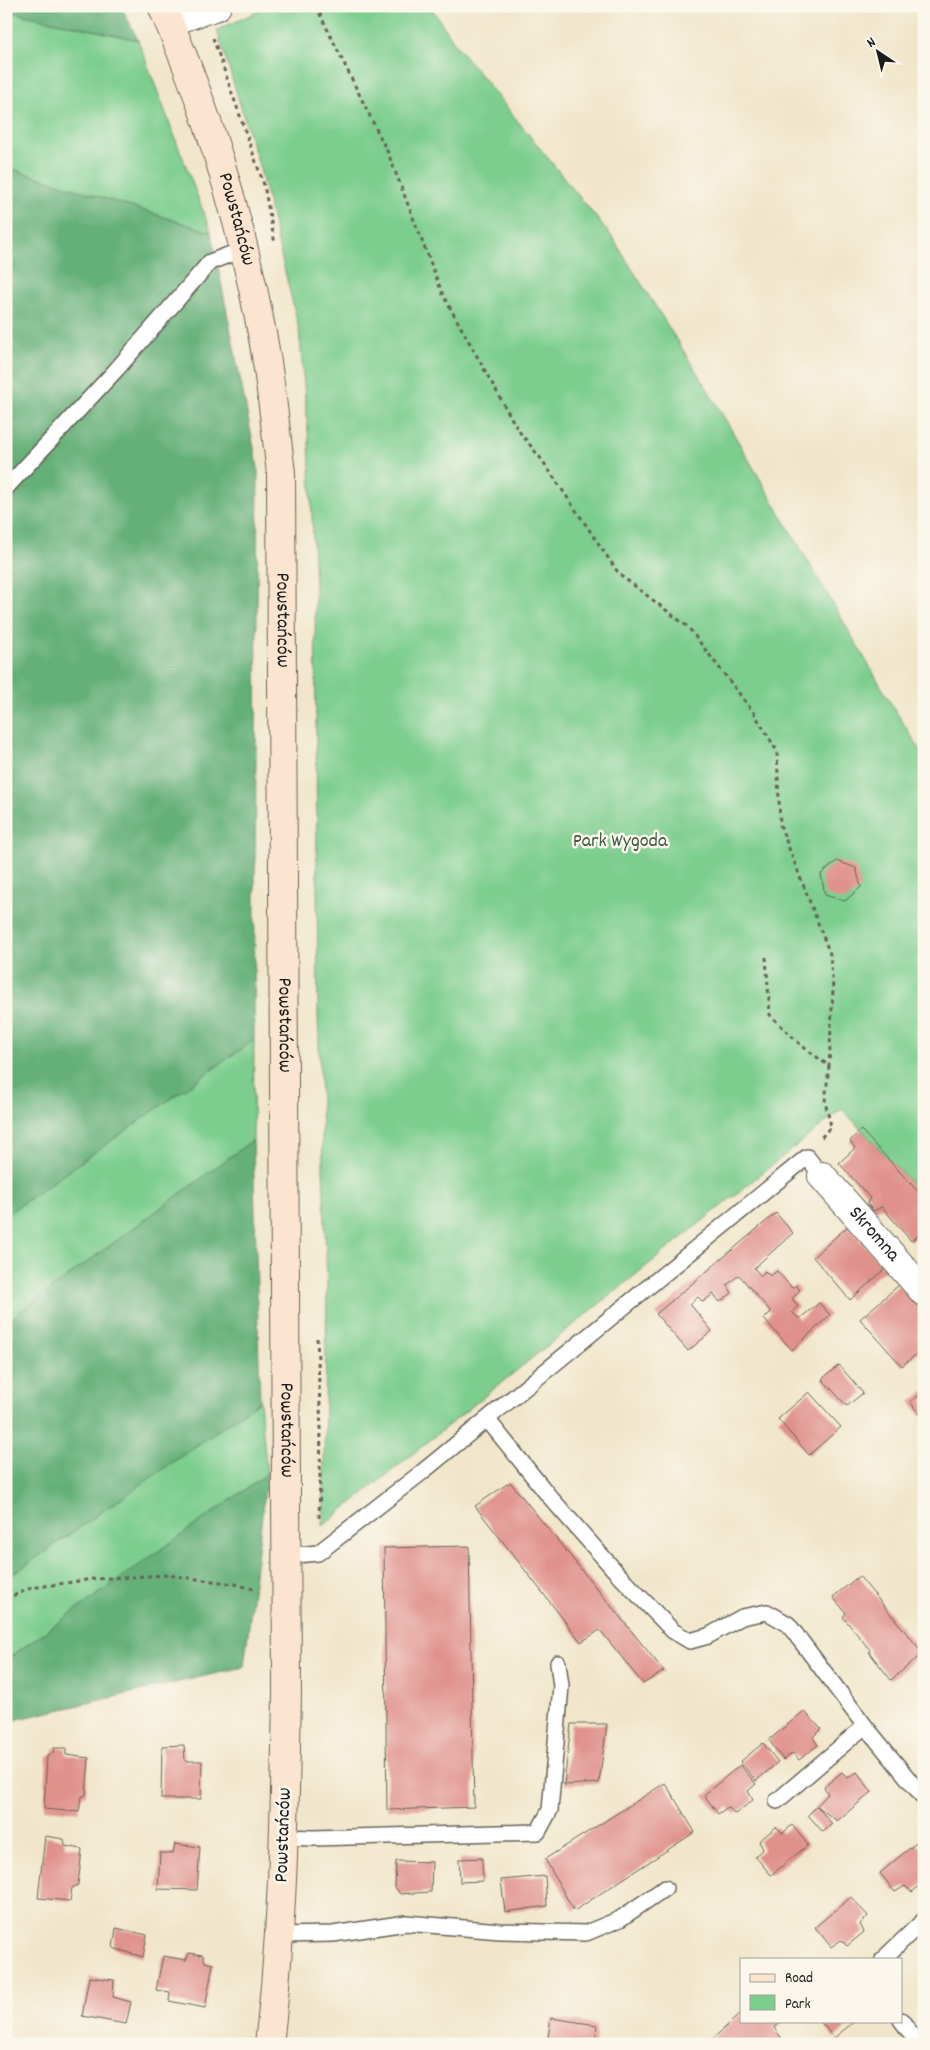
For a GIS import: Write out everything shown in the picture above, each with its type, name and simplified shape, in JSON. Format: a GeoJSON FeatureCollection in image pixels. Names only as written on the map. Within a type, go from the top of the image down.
{"type":"FeatureCollection","features":[{"type":"Feature","properties":{"kind":"street"},"geometry":{"type":"LineString","coordinates":[[166,14],[217,6]]}},
{"type":"Feature","properties":{"kind":"street","name":"Powstańców"},"geometry":{"type":"LineString","coordinates":[[166,14],[202,108],[244,249],[262,335],[281,473],[287,1598],[285,1837],[279,1935],[269,2044]]}},
{"type":"Feature","properties":{"kind":"street","name":"Skromna"},"geometry":{"type":"LineString","coordinates":[[815,1166],[924,1292]]}},
{"type":"Feature","properties":{"kind":"lane"},"geometry":{"type":"LineString","coordinates":[[6,488],[116,370],[210,262],[244,249]]}},
{"type":"Feature","properties":{"kind":"lane"},"geometry":{"type":"LineString","coordinates":[[286,1556],[318,1553],[487,1419],[815,1166]]}},
{"type":"Feature","properties":{"kind":"lane"},"geometry":{"type":"LineString","coordinates":[[487,1419],[549,1496],[617,1573],[673,1631],[690,1641],[708,1636],[742,1617],[767,1612],[788,1624],[865,1726],[924,1798]]}},
{"type":"Feature","properties":{"kind":"lane"},"geometry":{"type":"LineString","coordinates":[[285,1837],[322,1838],[538,1832],[550,1810],[561,1686],[558,1663]]}},
{"type":"Feature","properties":{"kind":"lane"},"geometry":{"type":"LineString","coordinates":[[777,1801],[865,1726]]}},
{"type":"Feature","properties":{"kind":"lane"},"geometry":{"type":"LineString","coordinates":[[279,1935],[333,1934],[406,1923],[500,1931],[586,1933],[620,1919],[665,1888]]}},
{"type":"Feature","properties":{"kind":"lane"},"geometry":{"type":"LineString","coordinates":[[884,1958],[924,1920]]}},
{"type":"Feature","properties":{"kind":"lane"},"geometry":{"type":"LineString","coordinates":[[902,2021],[919,2044]]}},
{"type":"Feature","properties":{"kind":"path"},"geometry":{"type":"LineString","coordinates":[[316,6],[388,153],[443,295],[518,430],[542,460],[619,574],[688,627],[754,714],[777,751],[780,825],[830,954],[834,989],[829,1066],[824,1102],[831,1126],[815,1166]]}},
{"type":"Feature","properties":{"kind":"path"},"geometry":{"type":"LineString","coordinates":[[766,957],[770,1015],[802,1046],[829,1066]]}},
{"type":"Feature","properties":{"kind":"path"},"geometry":{"type":"LineString","coordinates":[[6,1599],[31,1588],[93,1579],[167,1574],[235,1584],[287,1598]]}},
{"type":"Feature","properties":{"kind":"green space"},"geometry":{"type":"Polygon","coordinates":[[[6,6],[121,6],[138,40],[6,11],[6,6]]]}},
{"type":"Feature","properties":{"kind":"green space","name":"Park Wygoda"},"geometry":{"type":"Polygon","coordinates":[[[270,6],[430,6],[456,45],[612,237],[708,390],[895,710],[924,756],[924,1197],[842,1109],[323,1526],[327,1286],[318,1015],[315,589],[309,443],[299,329],[260,169],[217,30],[270,6]]]}},
{"type":"Feature","properties":{"kind":"green space"},"geometry":{"type":"Polygon","coordinates":[[[6,11],[138,40],[211,232],[6,167],[6,11]]]}},
{"type":"Feature","properties":{"kind":"green space"},"geometry":{"type":"Polygon","coordinates":[[[6,167],[211,232],[258,468],[254,1040],[6,1215],[6,167]]]}},
{"type":"Feature","properties":{"kind":"green space"},"geometry":{"type":"Polygon","coordinates":[[[254,1040],[253,1140],[6,1322],[6,1215],[254,1040]]]}},
{"type":"Feature","properties":{"kind":"green space"},"geometry":{"type":"Polygon","coordinates":[[[253,1140],[260,1401],[6,1579],[6,1322],[253,1140]]]}},
{"type":"Feature","properties":{"kind":"green space"},"geometry":{"type":"Polygon","coordinates":[[[260,1401],[267,1474],[6,1660],[6,1579],[260,1401]]]}},
{"type":"Feature","properties":{"kind":"green space"},"geometry":{"type":"Polygon","coordinates":[[[267,1474],[244,1667],[6,1722],[6,1660],[267,1474]]]}},
{"type":"Feature","properties":{"kind":"building"},"geometry":{"type":"Polygon","coordinates":[[[837,861],[856,868],[861,887],[845,901],[825,895],[821,874],[837,861]]]}},
{"type":"Feature","properties":{"kind":"building"},"geometry":{"type":"Polygon","coordinates":[[[861,1130],[924,1198],[924,1231],[911,1241],[882,1207],[873,1211],[867,1203],[870,1198],[839,1163],[855,1148],[850,1141],[861,1130]]]}},
{"type":"Feature","properties":{"kind":"building"},"geometry":{"type":"Polygon","coordinates":[[[776,1213],[793,1233],[754,1268],[761,1276],[765,1271],[770,1276],[777,1271],[792,1288],[796,1285],[800,1290],[792,1299],[798,1306],[792,1312],[799,1319],[819,1303],[830,1315],[792,1350],[764,1319],[771,1312],[739,1275],[727,1285],[732,1293],[720,1302],[713,1294],[703,1302],[698,1297],[690,1304],[712,1331],[688,1351],[656,1314],[776,1213]]]}},
{"type":"Feature","properties":{"kind":"building"},"geometry":{"type":"Polygon","coordinates":[[[848,1226],[885,1269],[850,1300],[813,1257],[848,1226]]]}},
{"type":"Feature","properties":{"kind":"building"},"geometry":{"type":"Polygon","coordinates":[[[899,1285],[924,1311],[924,1348],[902,1366],[860,1319],[899,1285]]]}},
{"type":"Feature","properties":{"kind":"building"},"geometry":{"type":"Polygon","coordinates":[[[839,1365],[863,1393],[847,1406],[822,1379],[839,1365]]]}},
{"type":"Feature","properties":{"kind":"building"},"geometry":{"type":"Polygon","coordinates":[[[809,1392],[841,1427],[809,1455],[778,1419],[809,1392]]]}},
{"type":"Feature","properties":{"kind":"building"},"geometry":{"type":"Polygon","coordinates":[[[924,1392],[924,1414],[921,1416],[910,1402],[924,1392]]]}},
{"type":"Feature","properties":{"kind":"building"},"geometry":{"type":"Polygon","coordinates":[[[510,1482],[664,1671],[643,1684],[600,1630],[581,1642],[475,1506],[510,1482]]]}},
{"type":"Feature","properties":{"kind":"building"},"geometry":{"type":"Polygon","coordinates":[[[469,1546],[474,1807],[387,1810],[384,1548],[469,1546]]]}},
{"type":"Feature","properties":{"kind":"building"},"geometry":{"type":"Polygon","coordinates":[[[859,1576],[923,1653],[891,1680],[843,1617],[846,1613],[833,1597],[859,1576]]]}},
{"type":"Feature","properties":{"kind":"building"},"geometry":{"type":"Polygon","coordinates":[[[804,1711],[821,1729],[813,1737],[818,1745],[799,1760],[793,1753],[783,1760],[769,1740],[804,1711]]]}},
{"type":"Feature","properties":{"kind":"building"},"geometry":{"type":"Polygon","coordinates":[[[571,1724],[607,1724],[599,1783],[564,1785],[571,1724]]]}},
{"type":"Feature","properties":{"kind":"building"},"geometry":{"type":"Polygon","coordinates":[[[763,1743],[778,1762],[756,1781],[740,1762],[763,1743]]]}},
{"type":"Feature","properties":{"kind":"building"},"geometry":{"type":"Polygon","coordinates":[[[184,1745],[185,1761],[202,1761],[201,1799],[161,1799],[162,1746],[184,1745]]]}},
{"type":"Feature","properties":{"kind":"building"},"geometry":{"type":"Polygon","coordinates":[[[54,1748],[66,1748],[66,1755],[89,1758],[86,1795],[81,1797],[79,1812],[44,1809],[47,1756],[53,1753],[54,1748]]]}},
{"type":"Feature","properties":{"kind":"building"},"geometry":{"type":"Polygon","coordinates":[[[740,1765],[756,1784],[748,1791],[753,1800],[735,1814],[728,1807],[718,1814],[704,1795],[740,1765]]]}},
{"type":"Feature","properties":{"kind":"building"},"geometry":{"type":"Polygon","coordinates":[[[842,1772],[848,1778],[857,1772],[872,1792],[837,1821],[817,1806],[832,1824],[823,1832],[808,1815],[828,1794],[824,1787],[842,1772]]]}},
{"type":"Feature","properties":{"kind":"building"},"geometry":{"type":"Polygon","coordinates":[[[665,1783],[695,1832],[574,1911],[545,1859],[665,1783]]]}},
{"type":"Feature","properties":{"kind":"building"},"geometry":{"type":"Polygon","coordinates":[[[792,1825],[808,1845],[771,1875],[755,1856],[763,1849],[759,1841],[776,1827],[783,1833],[792,1825]]]}},
{"type":"Feature","properties":{"kind":"building"},"geometry":{"type":"Polygon","coordinates":[[[45,1836],[64,1839],[65,1846],[82,1849],[78,1885],[72,1888],[70,1901],[38,1898],[45,1836]]]}},
{"type":"Feature","properties":{"kind":"building"},"geometry":{"type":"Polygon","coordinates":[[[916,1843],[924,1852],[924,1882],[912,1892],[905,1886],[895,1892],[880,1873],[916,1843]]]}},
{"type":"Feature","properties":{"kind":"building"},"geometry":{"type":"Polygon","coordinates":[[[175,1844],[200,1847],[197,1890],[158,1889],[160,1853],[173,1853],[175,1844]]]}},
{"type":"Feature","properties":{"kind":"building"},"geometry":{"type":"Polygon","coordinates":[[[482,1858],[483,1881],[460,1882],[459,1859],[482,1858]]]}},
{"type":"Feature","properties":{"kind":"building"},"geometry":{"type":"Polygon","coordinates":[[[396,1861],[432,1862],[431,1892],[400,1894],[395,1887],[396,1861]]]}},
{"type":"Feature","properties":{"kind":"building"},"geometry":{"type":"Polygon","coordinates":[[[545,1876],[547,1906],[505,1912],[501,1880],[545,1876]]]}},
{"type":"Feature","properties":{"kind":"building"},"geometry":{"type":"Polygon","coordinates":[[[851,1897],[868,1916],[860,1924],[864,1932],[847,1946],[841,1940],[831,1947],[815,1927],[851,1897]]]}},
{"type":"Feature","properties":{"kind":"building"},"geometry":{"type":"Polygon","coordinates":[[[116,1928],[147,1935],[143,1957],[113,1948],[116,1928]]]}},
{"type":"Feature","properties":{"kind":"building"},"geometry":{"type":"Polygon","coordinates":[[[189,1953],[203,1955],[205,1962],[213,1964],[205,2008],[169,2001],[170,1992],[156,1990],[163,1956],[186,1960],[189,1953]]]}},
{"type":"Feature","properties":{"kind":"building"},"geometry":{"type":"Polygon","coordinates":[[[89,1977],[114,1980],[113,1997],[131,2002],[126,2024],[82,2016],[89,1977]]]}},
{"type":"Feature","properties":{"kind":"building"},"geometry":{"type":"Polygon","coordinates":[[[740,2014],[740,2022],[781,2022],[774,2028],[786,2044],[707,2044],[740,2014]]]}},
{"type":"Feature","properties":{"kind":"building"},"geometry":{"type":"Polygon","coordinates":[[[551,2018],[597,2025],[595,2044],[547,2044],[551,2018]]]}},
{"type":"Feature","properties":{"kind":"building"},"geometry":{"type":"Polygon","coordinates":[[[821,2022],[854,2022],[834,2038],[821,2022]]]}}]}
